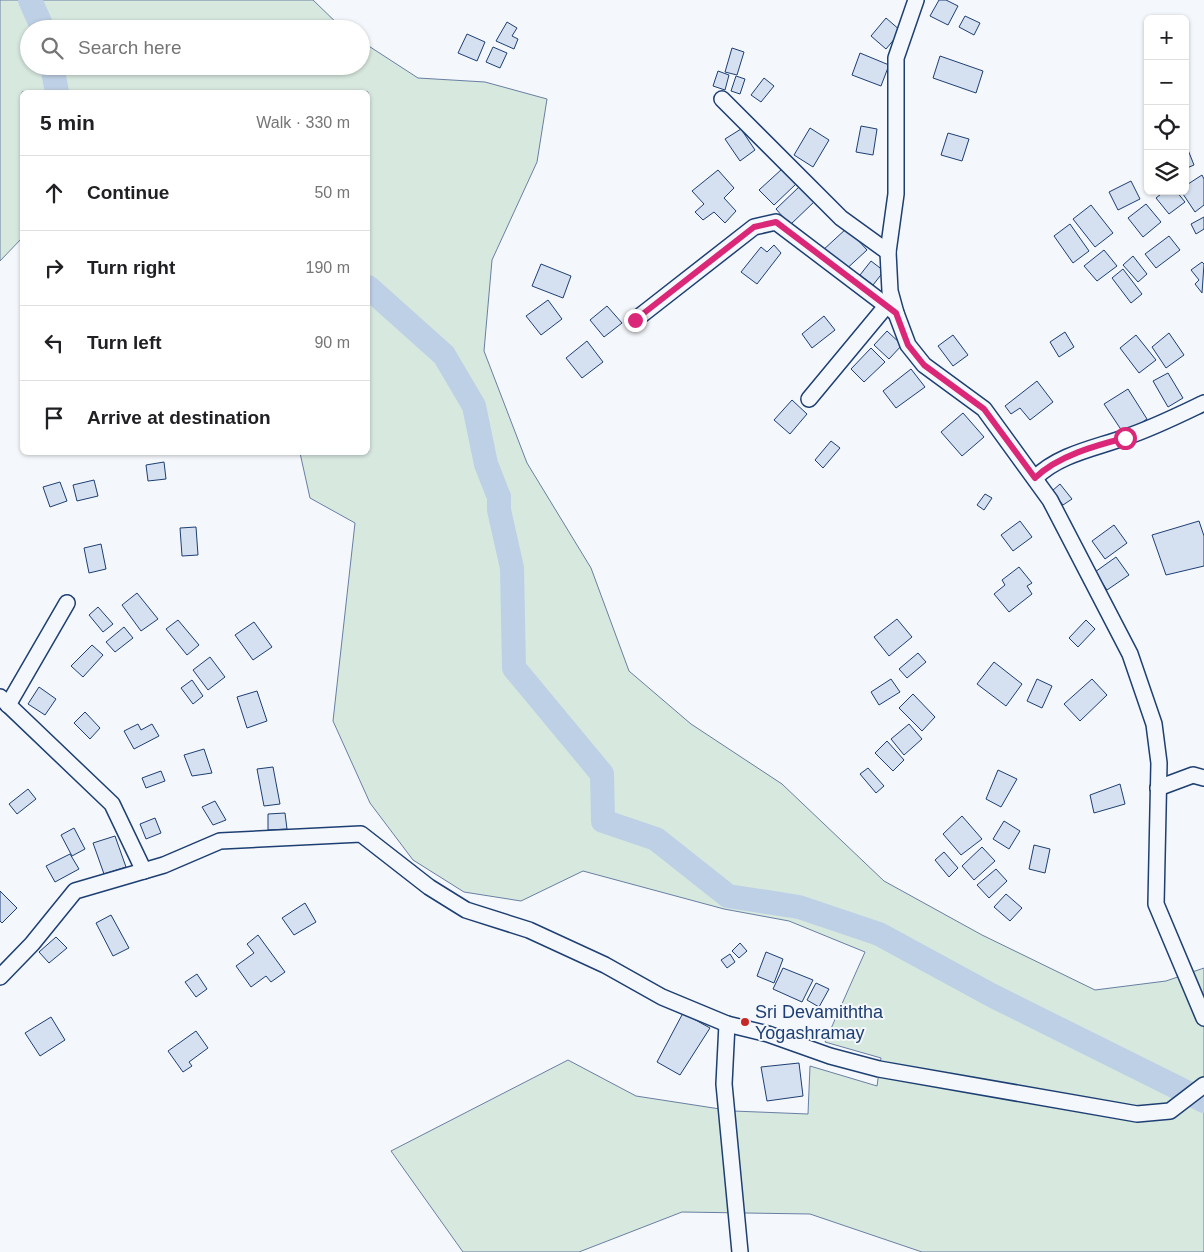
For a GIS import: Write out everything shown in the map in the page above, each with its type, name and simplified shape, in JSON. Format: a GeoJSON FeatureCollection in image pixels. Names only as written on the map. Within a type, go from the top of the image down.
{"type":"FeatureCollection","features":[{"type":"Feature","properties":{"kind":"street"},"geometry":{"type":"LineString","coordinates":[[916,0],[896,58],[896,194],[888,252],[892,309],[908,345],[924,365],[984,409],[1035,478],[1050,500],[1130,654],[1154,724],[1159,763],[1156,904],[1204,1018]]}},
{"type":"Feature","properties":{"kind":"street"},"geometry":{"type":"LineString","coordinates":[[722,99],[841,218],[888,252]]}},
{"type":"Feature","properties":{"kind":"street"},"geometry":{"type":"LineString","coordinates":[[635,320],[754,227],[776,222],[892,309]]}},
{"type":"Feature","properties":{"kind":"street"},"geometry":{"type":"LineString","coordinates":[[810,399],[892,309]]}},
{"type":"Feature","properties":{"kind":"street"},"geometry":{"type":"LineString","coordinates":[[1035,478],[1049,467],[1088,448],[1125,438],[1204,403]]}},
{"type":"Feature","properties":{"kind":"street"},"geometry":{"type":"LineString","coordinates":[[67,603],[4,701],[112,804],[144,871]]}},
{"type":"Feature","properties":{"kind":"street"},"geometry":{"type":"LineString","coordinates":[[1158,788],[1193,775],[1204,778]]}},
{"type":"Feature","properties":{"kind":"street"},"geometry":{"type":"LineString","coordinates":[[0,977],[32,944],[75,891],[164,865],[220,841],[361,834],[429,887],[466,910],[529,930],[605,965],[662,997],[727,1024],[768,1034],[830,1056],[879,1069],[1137,1114],[1170,1111],[1204,1085]]}},
{"type":"Feature","properties":{"kind":"street"},"geometry":{"type":"LineString","coordinates":[[727,1024],[724,1084],[740,1252]]}},
{"type":"Feature","properties":{"kind":"shaded area"},"geometry":{"type":"Polygon","coordinates":[[[0,0],[313,0],[334,20],[20,20],[20,75],[370,75],[370,47],[418,78],[485,82],[547,99],[537,162],[492,260],[484,351],[527,463],[591,568],[629,671],[691,724],[782,784],[884,881],[982,935],[1095,990],[1166,981],[1204,968],[1204,1252],[922,1252],[810,1214],[682,1212],[579,1252],[463,1252],[391,1151],[568,1060],[636,1096],[733,1111],[808,1114],[810,1066],[877,1086],[881,1058],[825,1042],[865,952],[789,921],[724,909],[583,871],[521,901],[464,892],[413,860],[370,803],[333,721],[355,523],[310,498],[300,455],[370,455],[370,90],[20,90],[20,240],[0,261],[0,0]]]}},
{"type":"Feature","properties":{"kind":"building"},"geometry":{"type":"Polygon","coordinates":[[[939,0],[946,0],[958,6],[948,25],[930,16],[939,0]]]}},
{"type":"Feature","properties":{"kind":"building"},"geometry":{"type":"Polygon","coordinates":[[[965,16],[980,23],[974,35],[959,27],[965,16]]]}},
{"type":"Feature","properties":{"kind":"building"},"geometry":{"type":"Polygon","coordinates":[[[886,18],[901,31],[886,49],[871,36],[886,18]]]}},
{"type":"Feature","properties":{"kind":"building"},"geometry":{"type":"Polygon","coordinates":[[[507,22],[517,28],[512,36],[518,39],[514,49],[496,41],[507,22]]]}},
{"type":"Feature","properties":{"kind":"building"},"geometry":{"type":"Polygon","coordinates":[[[467,34],[485,42],[477,61],[458,53],[467,34]]]}},
{"type":"Feature","properties":{"kind":"building"},"geometry":{"type":"Polygon","coordinates":[[[493,47],[507,53],[500,68],[486,62],[493,47]]]}},
{"type":"Feature","properties":{"kind":"building"},"geometry":{"type":"Polygon","coordinates":[[[732,48],[744,52],[737,75],[725,72],[732,48]]]}},
{"type":"Feature","properties":{"kind":"building"},"geometry":{"type":"Polygon","coordinates":[[[860,53],[889,65],[881,86],[852,75],[860,53]]]}},
{"type":"Feature","properties":{"kind":"building"},"geometry":{"type":"Polygon","coordinates":[[[940,56],[983,71],[976,93],[933,78],[940,56]]]}},
{"type":"Feature","properties":{"kind":"building"},"geometry":{"type":"Polygon","coordinates":[[[718,71],[729,75],[725,90],[713,86],[718,71]]]}},
{"type":"Feature","properties":{"kind":"building"},"geometry":{"type":"Polygon","coordinates":[[[736,76],[745,79],[740,94],[731,91],[736,76]]]}},
{"type":"Feature","properties":{"kind":"building"},"geometry":{"type":"Polygon","coordinates":[[[764,78],[774,86],[761,102],[751,95],[764,78]]]}},
{"type":"Feature","properties":{"kind":"building"},"geometry":{"type":"Polygon","coordinates":[[[861,126],[877,129],[873,155],[856,152],[861,126]]]}},
{"type":"Feature","properties":{"kind":"building"},"geometry":{"type":"Polygon","coordinates":[[[810,128],[829,140],[813,167],[794,155],[810,128]]]}},
{"type":"Feature","properties":{"kind":"building"},"geometry":{"type":"Polygon","coordinates":[[[741,129],[755,150],[740,161],[725,139],[741,129]]]}},
{"type":"Feature","properties":{"kind":"building"},"geometry":{"type":"Polygon","coordinates":[[[948,133],[969,139],[962,161],[941,155],[948,133]]]}},
{"type":"Feature","properties":{"kind":"building"},"geometry":{"type":"Polygon","coordinates":[[[1189,152],[1194,165],[1189,167],[1189,152]]]}},
{"type":"Feature","properties":{"kind":"building"},"geometry":{"type":"Polygon","coordinates":[[[782,169],[796,184],[774,205],[759,190],[782,169]]]}},
{"type":"Feature","properties":{"kind":"building"},"geometry":{"type":"Polygon","coordinates":[[[718,170],[734,188],[724,198],[736,211],[725,223],[714,212],[703,220],[695,212],[704,204],[692,191],[718,170]]]}},
{"type":"Feature","properties":{"kind":"building"},"geometry":{"type":"Polygon","coordinates":[[[1202,175],[1204,179],[1204,205],[1195,212],[1184,195],[1189,195],[1189,183],[1202,175]]]}},
{"type":"Feature","properties":{"kind":"building"},"geometry":{"type":"Polygon","coordinates":[[[1131,181],[1140,199],[1118,210],[1109,192],[1131,181]]]}},
{"type":"Feature","properties":{"kind":"building"},"geometry":{"type":"Polygon","coordinates":[[[800,186],[815,201],[790,225],[776,209],[800,186]]]}},
{"type":"Feature","properties":{"kind":"building"},"geometry":{"type":"Polygon","coordinates":[[[1160,195],[1179,195],[1185,202],[1169,214],[1156,198],[1160,195]]]}},
{"type":"Feature","properties":{"kind":"building"},"geometry":{"type":"Polygon","coordinates":[[[1146,204],[1161,222],[1143,237],[1128,218],[1146,204]]]}},
{"type":"Feature","properties":{"kind":"building"},"geometry":{"type":"Polygon","coordinates":[[[1091,205],[1113,233],[1095,247],[1073,219],[1091,205]]]}},
{"type":"Feature","properties":{"kind":"building"},"geometry":{"type":"Polygon","coordinates":[[[1204,217],[1204,229],[1196,234],[1191,224],[1204,217]]]}},
{"type":"Feature","properties":{"kind":"building"},"geometry":{"type":"Polygon","coordinates":[[[1070,224],[1089,251],[1073,263],[1054,236],[1070,224]]]}},
{"type":"Feature","properties":{"kind":"building"},"geometry":{"type":"Polygon","coordinates":[[[847,228],[867,250],[842,273],[822,251],[847,228]]]}},
{"type":"Feature","properties":{"kind":"building"},"geometry":{"type":"Polygon","coordinates":[[[1169,236],[1180,250],[1156,268],[1145,254],[1169,236]]]}},
{"type":"Feature","properties":{"kind":"building"},"geometry":{"type":"Polygon","coordinates":[[[774,245],[781,253],[757,284],[741,272],[761,247],[767,252],[774,245]]]}},
{"type":"Feature","properties":{"kind":"building"},"geometry":{"type":"Polygon","coordinates":[[[1104,250],[1117,266],[1097,281],[1084,266],[1104,250]]]}},
{"type":"Feature","properties":{"kind":"building"},"geometry":{"type":"Polygon","coordinates":[[[1133,256],[1147,274],[1138,282],[1123,265],[1133,256]]]}},
{"type":"Feature","properties":{"kind":"building"},"geometry":{"type":"Polygon","coordinates":[[[871,261],[884,271],[873,285],[860,275],[871,261]]]}},
{"type":"Feature","properties":{"kind":"building"},"geometry":{"type":"Polygon","coordinates":[[[1202,262],[1204,264],[1202,293],[1195,284],[1199,280],[1191,270],[1202,262]]]}},
{"type":"Feature","properties":{"kind":"building"},"geometry":{"type":"Polygon","coordinates":[[[541,264],[571,276],[563,298],[532,286],[541,264]]]}},
{"type":"Feature","properties":{"kind":"building"},"geometry":{"type":"Polygon","coordinates":[[[1123,269],[1142,294],[1131,303],[1112,278],[1123,269]]]}},
{"type":"Feature","properties":{"kind":"building"},"geometry":{"type":"Polygon","coordinates":[[[548,300],[562,319],[541,335],[526,316],[548,300]]]}},
{"type":"Feature","properties":{"kind":"building"},"geometry":{"type":"Polygon","coordinates":[[[607,306],[622,323],[604,337],[590,320],[607,306]]]}},
{"type":"Feature","properties":{"kind":"building"},"geometry":{"type":"Polygon","coordinates":[[[824,316],[835,330],[812,348],[802,334],[824,316]]]}},
{"type":"Feature","properties":{"kind":"building"},"geometry":{"type":"Polygon","coordinates":[[[887,331],[902,345],[889,359],[874,345],[887,331]]]}},
{"type":"Feature","properties":{"kind":"building"},"geometry":{"type":"Polygon","coordinates":[[[1065,332],[1074,347],[1059,357],[1050,342],[1065,332]]]}},
{"type":"Feature","properties":{"kind":"building"},"geometry":{"type":"Polygon","coordinates":[[[1169,333],[1184,355],[1166,368],[1152,347],[1169,333]]]}},
{"type":"Feature","properties":{"kind":"building"},"geometry":{"type":"Polygon","coordinates":[[[953,335],[968,355],[953,366],[938,346],[953,335]]]}},
{"type":"Feature","properties":{"kind":"building"},"geometry":{"type":"Polygon","coordinates":[[[1136,335],[1156,360],[1139,373],[1120,348],[1136,335]]]}},
{"type":"Feature","properties":{"kind":"building"},"geometry":{"type":"Polygon","coordinates":[[[587,341],[603,362],[582,378],[566,358],[587,341]]]}},
{"type":"Feature","properties":{"kind":"building"},"geometry":{"type":"Polygon","coordinates":[[[871,348],[885,362],[864,382],[851,369],[871,348]]]}},
{"type":"Feature","properties":{"kind":"building"},"geometry":{"type":"Polygon","coordinates":[[[911,369],[925,387],[896,408],[883,391],[911,369]]]}},
{"type":"Feature","properties":{"kind":"building"},"geometry":{"type":"Polygon","coordinates":[[[1168,373],[1183,398],[1168,407],[1153,381],[1168,373]]]}},
{"type":"Feature","properties":{"kind":"building"},"geometry":{"type":"Polygon","coordinates":[[[1037,381],[1053,402],[1030,420],[1020,408],[1011,414],[1005,406],[1037,381]]]}},
{"type":"Feature","properties":{"kind":"building"},"geometry":{"type":"Polygon","coordinates":[[[1128,389],[1147,419],[1124,434],[1104,404],[1128,389]]]}},
{"type":"Feature","properties":{"kind":"building"},"geometry":{"type":"Polygon","coordinates":[[[792,400],[807,414],[790,434],[774,420],[792,400]]]}},
{"type":"Feature","properties":{"kind":"building"},"geometry":{"type":"Polygon","coordinates":[[[963,413],[984,437],[962,456],[941,432],[963,413]]]}},
{"type":"Feature","properties":{"kind":"building"},"geometry":{"type":"Polygon","coordinates":[[[831,441],[840,448],[823,468],[815,460],[831,441]]]}},
{"type":"Feature","properties":{"kind":"building"},"geometry":{"type":"Polygon","coordinates":[[[164,462],[166,479],[148,481],[146,465],[164,462]]]}},
{"type":"Feature","properties":{"kind":"building"},"geometry":{"type":"Polygon","coordinates":[[[94,480],[98,496],[77,501],[73,485],[94,480]]]}},
{"type":"Feature","properties":{"kind":"building"},"geometry":{"type":"Polygon","coordinates":[[[60,482],[67,501],[50,507],[43,487],[60,482]]]}},
{"type":"Feature","properties":{"kind":"building"},"geometry":{"type":"Polygon","coordinates":[[[1060,484],[1072,499],[1063,505],[1052,491],[1060,484]]]}},
{"type":"Feature","properties":{"kind":"building"},"geometry":{"type":"Polygon","coordinates":[[[985,494],[992,498],[984,510],[977,505],[985,494]]]}},
{"type":"Feature","properties":{"kind":"building"},"geometry":{"type":"Polygon","coordinates":[[[1020,521],[1032,537],[1013,551],[1001,535],[1020,521]]]}},
{"type":"Feature","properties":{"kind":"building"},"geometry":{"type":"Polygon","coordinates":[[[1199,521],[1204,536],[1204,566],[1166,575],[1152,535],[1199,521]]]}},
{"type":"Feature","properties":{"kind":"building"},"geometry":{"type":"Polygon","coordinates":[[[1114,525],[1127,543],[1105,559],[1092,541],[1114,525]]]}},
{"type":"Feature","properties":{"kind":"building"},"geometry":{"type":"Polygon","coordinates":[[[196,527],[198,555],[182,556],[180,528],[196,527]]]}},
{"type":"Feature","properties":{"kind":"building"},"geometry":{"type":"Polygon","coordinates":[[[101,544],[106,569],[89,573],[84,548],[101,544]]]}},
{"type":"Feature","properties":{"kind":"building"},"geometry":{"type":"Polygon","coordinates":[[[1116,557],[1129,575],[1107,590],[1095,572],[1116,557]]]}},
{"type":"Feature","properties":{"kind":"building"},"geometry":{"type":"Polygon","coordinates":[[[1019,567],[1032,583],[1027,586],[1032,594],[1009,612],[994,594],[1005,585],[1002,580],[1019,567]]]}},
{"type":"Feature","properties":{"kind":"building"},"geometry":{"type":"Polygon","coordinates":[[[137,593],[158,619],[141,631],[122,605],[137,593]]]}},
{"type":"Feature","properties":{"kind":"building"},"geometry":{"type":"Polygon","coordinates":[[[98,607],[113,624],[103,632],[89,615],[98,607]]]}},
{"type":"Feature","properties":{"kind":"building"},"geometry":{"type":"Polygon","coordinates":[[[897,619],[912,637],[889,656],[874,637],[897,619]]]}},
{"type":"Feature","properties":{"kind":"building"},"geometry":{"type":"Polygon","coordinates":[[[178,620],[199,645],[187,655],[166,629],[178,620]]]}},
{"type":"Feature","properties":{"kind":"building"},"geometry":{"type":"Polygon","coordinates":[[[1086,620],[1095,629],[1078,647],[1069,638],[1086,620]]]}},
{"type":"Feature","properties":{"kind":"building"},"geometry":{"type":"Polygon","coordinates":[[[254,622],[272,647],[253,660],[235,635],[254,622]]]}},
{"type":"Feature","properties":{"kind":"building"},"geometry":{"type":"Polygon","coordinates":[[[124,627],[133,638],[115,652],[106,642],[124,627]]]}},
{"type":"Feature","properties":{"kind":"building"},"geometry":{"type":"Polygon","coordinates":[[[92,645],[103,655],[83,677],[71,666],[92,645]]]}},
{"type":"Feature","properties":{"kind":"building"},"geometry":{"type":"Polygon","coordinates":[[[918,653],[926,662],[907,678],[899,669],[918,653]]]}},
{"type":"Feature","properties":{"kind":"building"},"geometry":{"type":"Polygon","coordinates":[[[210,657],[225,677],[208,690],[193,670],[210,657]]]}},
{"type":"Feature","properties":{"kind":"building"},"geometry":{"type":"Polygon","coordinates":[[[994,662],[1022,684],[1006,706],[977,684],[994,662]]]}},
{"type":"Feature","properties":{"kind":"building"},"geometry":{"type":"Polygon","coordinates":[[[891,679],[900,692],[879,705],[871,692],[891,679]]]}},
{"type":"Feature","properties":{"kind":"building"},"geometry":{"type":"Polygon","coordinates":[[[1037,679],[1052,686],[1042,708],[1027,701],[1037,679]]]}},
{"type":"Feature","properties":{"kind":"building"},"geometry":{"type":"Polygon","coordinates":[[[1092,679],[1107,695],[1080,721],[1064,704],[1092,679]]]}},
{"type":"Feature","properties":{"kind":"building"},"geometry":{"type":"Polygon","coordinates":[[[192,680],[203,696],[193,704],[181,688],[192,680]]]}},
{"type":"Feature","properties":{"kind":"building"},"geometry":{"type":"Polygon","coordinates":[[[39,687],[56,699],[45,715],[28,704],[39,687]]]}},
{"type":"Feature","properties":{"kind":"building"},"geometry":{"type":"Polygon","coordinates":[[[257,691],[267,721],[247,728],[237,697],[257,691]]]}},
{"type":"Feature","properties":{"kind":"building"},"geometry":{"type":"Polygon","coordinates":[[[913,694],[935,717],[922,731],[899,708],[913,694]]]}},
{"type":"Feature","properties":{"kind":"building"},"geometry":{"type":"Polygon","coordinates":[[[85,712],[100,728],[90,739],[74,723],[85,712]]]}},
{"type":"Feature","properties":{"kind":"building"},"geometry":{"type":"Polygon","coordinates":[[[138,724],[141,730],[152,724],[159,736],[134,749],[124,731],[138,724]]]}},
{"type":"Feature","properties":{"kind":"building"},"geometry":{"type":"Polygon","coordinates":[[[909,724],[922,739],[904,755],[891,739],[909,724]]]}},
{"type":"Feature","properties":{"kind":"building"},"geometry":{"type":"Polygon","coordinates":[[[887,741],[904,760],[893,771],[875,753],[887,741]]]}},
{"type":"Feature","properties":{"kind":"building"},"geometry":{"type":"Polygon","coordinates":[[[204,749],[212,773],[192,776],[184,755],[204,749]]]}},
{"type":"Feature","properties":{"kind":"building"},"geometry":{"type":"Polygon","coordinates":[[[273,767],[280,804],[264,806],[257,769],[273,767]]]}},
{"type":"Feature","properties":{"kind":"building"},"geometry":{"type":"Polygon","coordinates":[[[868,768],[884,786],[876,793],[860,774],[868,768]]]}},
{"type":"Feature","properties":{"kind":"building"},"geometry":{"type":"Polygon","coordinates":[[[998,770],[1017,779],[1001,807],[986,799],[998,770]]]}},
{"type":"Feature","properties":{"kind":"building"},"geometry":{"type":"Polygon","coordinates":[[[161,771],[165,781],[146,788],[142,778],[161,771]]]}},
{"type":"Feature","properties":{"kind":"building"},"geometry":{"type":"Polygon","coordinates":[[[1120,784],[1125,804],[1094,813],[1090,795],[1120,784]]]}},
{"type":"Feature","properties":{"kind":"building"},"geometry":{"type":"Polygon","coordinates":[[[28,789],[36,799],[17,814],[9,804],[28,789]]]}},
{"type":"Feature","properties":{"kind":"building"},"geometry":{"type":"Polygon","coordinates":[[[215,801],[226,820],[213,825],[202,807],[215,801]]]}},
{"type":"Feature","properties":{"kind":"building"},"geometry":{"type":"Polygon","coordinates":[[[285,813],[287,829],[268,830],[268,814],[285,813]]]}},
{"type":"Feature","properties":{"kind":"building"},"geometry":{"type":"Polygon","coordinates":[[[962,816],[982,839],[961,855],[943,834],[962,816]]]}},
{"type":"Feature","properties":{"kind":"building"},"geometry":{"type":"Polygon","coordinates":[[[155,818],[161,833],[146,839],[140,824],[155,818]]]}},
{"type":"Feature","properties":{"kind":"building"},"geometry":{"type":"Polygon","coordinates":[[[1004,821],[1020,831],[1009,849],[993,839],[1004,821]]]}},
{"type":"Feature","properties":{"kind":"building"},"geometry":{"type":"Polygon","coordinates":[[[74,828],[85,849],[72,856],[61,835],[74,828]]]}},
{"type":"Feature","properties":{"kind":"building"},"geometry":{"type":"Polygon","coordinates":[[[115,836],[126,867],[104,874],[93,843],[115,836]]]}},
{"type":"Feature","properties":{"kind":"building"},"geometry":{"type":"Polygon","coordinates":[[[1034,845],[1050,849],[1045,873],[1029,869],[1034,845]]]}},
{"type":"Feature","properties":{"kind":"building"},"geometry":{"type":"Polygon","coordinates":[[[982,847],[995,861],[974,880],[962,866],[982,847]]]}},
{"type":"Feature","properties":{"kind":"building"},"geometry":{"type":"Polygon","coordinates":[[[944,852],[958,868],[949,877],[935,860],[944,852]]]}},
{"type":"Feature","properties":{"kind":"building"},"geometry":{"type":"Polygon","coordinates":[[[70,854],[79,869],[55,882],[46,866],[70,854]]]}},
{"type":"Feature","properties":{"kind":"building"},"geometry":{"type":"Polygon","coordinates":[[[996,869],[1007,881],[989,898],[977,885],[996,869]]]}},
{"type":"Feature","properties":{"kind":"building"},"geometry":{"type":"Polygon","coordinates":[[[0,891],[17,908],[2,923],[0,921],[0,891]]]}},
{"type":"Feature","properties":{"kind":"building"},"geometry":{"type":"Polygon","coordinates":[[[1006,894],[1022,908],[1010,921],[994,907],[1006,894]]]}},
{"type":"Feature","properties":{"kind":"building"},"geometry":{"type":"Polygon","coordinates":[[[305,903],[316,922],[294,935],[282,918],[305,903]]]}},
{"type":"Feature","properties":{"kind":"building"},"geometry":{"type":"Polygon","coordinates":[[[111,915],[129,948],[113,956],[96,923],[111,915]]]}},
{"type":"Feature","properties":{"kind":"building"},"geometry":{"type":"Polygon","coordinates":[[[258,935],[285,972],[271,982],[266,976],[251,987],[236,966],[254,953],[247,944],[258,935]]]}},
{"type":"Feature","properties":{"kind":"building"},"geometry":{"type":"Polygon","coordinates":[[[56,937],[67,948],[49,963],[39,952],[56,937]]]}},
{"type":"Feature","properties":{"kind":"building"},"geometry":{"type":"Polygon","coordinates":[[[740,943],[747,951],[739,958],[732,951],[740,943]]]}},
{"type":"Feature","properties":{"kind":"building"},"geometry":{"type":"Polygon","coordinates":[[[766,952],[783,959],[774,983],[757,976],[766,952]]]}},
{"type":"Feature","properties":{"kind":"building"},"geometry":{"type":"Polygon","coordinates":[[[730,954],[735,962],[727,968],[721,960],[730,954]]]}},
{"type":"Feature","properties":{"kind":"building"},"geometry":{"type":"Polygon","coordinates":[[[783,968],[813,980],[802,1002],[773,989],[783,968]]]}},
{"type":"Feature","properties":{"kind":"building"},"geometry":{"type":"Polygon","coordinates":[[[197,974],[207,989],[196,997],[185,982],[197,974]]]}},
{"type":"Feature","properties":{"kind":"building"},"geometry":{"type":"Polygon","coordinates":[[[816,983],[829,989],[819,1007],[807,1000],[816,983]]]}},
{"type":"Feature","properties":{"kind":"building"},"geometry":{"type":"Polygon","coordinates":[[[683,1013],[710,1028],[680,1075],[657,1062],[683,1013]]]}},
{"type":"Feature","properties":{"kind":"building"},"geometry":{"type":"Polygon","coordinates":[[[51,1017],[65,1040],[40,1056],[25,1033],[51,1017]]]}},
{"type":"Feature","properties":{"kind":"building"},"geometry":{"type":"Polygon","coordinates":[[[196,1031],[208,1048],[189,1062],[192,1066],[183,1072],[168,1051],[196,1031]]]}},
{"type":"Feature","properties":{"kind":"building"},"geometry":{"type":"Polygon","coordinates":[[[799,1063],[803,1096],[767,1101],[761,1067],[799,1063]]]}},
{"type":"Feature","properties":{"kind":"waterway"},"geometry":{"type":"LineString","coordinates":[[30,0],[39,20]]}},
{"type":"Feature","properties":{"kind":"waterway"},"geometry":{"type":"LineString","coordinates":[[54,75],[57,90]]}},
{"type":"Feature","properties":{"kind":"waterway"},"geometry":{"type":"LineString","coordinates":[[370,289],[444,355],[474,406],[486,464],[499,497],[499,510],[512,568],[514,668],[602,774],[603,821],[656,839],[728,896],[799,907],[879,934],[993,996],[1204,1101]]}},
{"type":"Feature","properties":{"kind":"place","name":"Sri Devamiththa Yogashramay"},"geometry":{"type":"Point","coordinates":[745,1022]}},
{"type":"Feature","properties":{"kind":"route"},"geometry":{"type":"LineString","coordinates":[[635,320],[754,227],[776,222],[816,250],[896,313],[908,345],[924,365],[984,409],[1035,478],[1049,467],[1088,448],[1125,438]]}}]}
